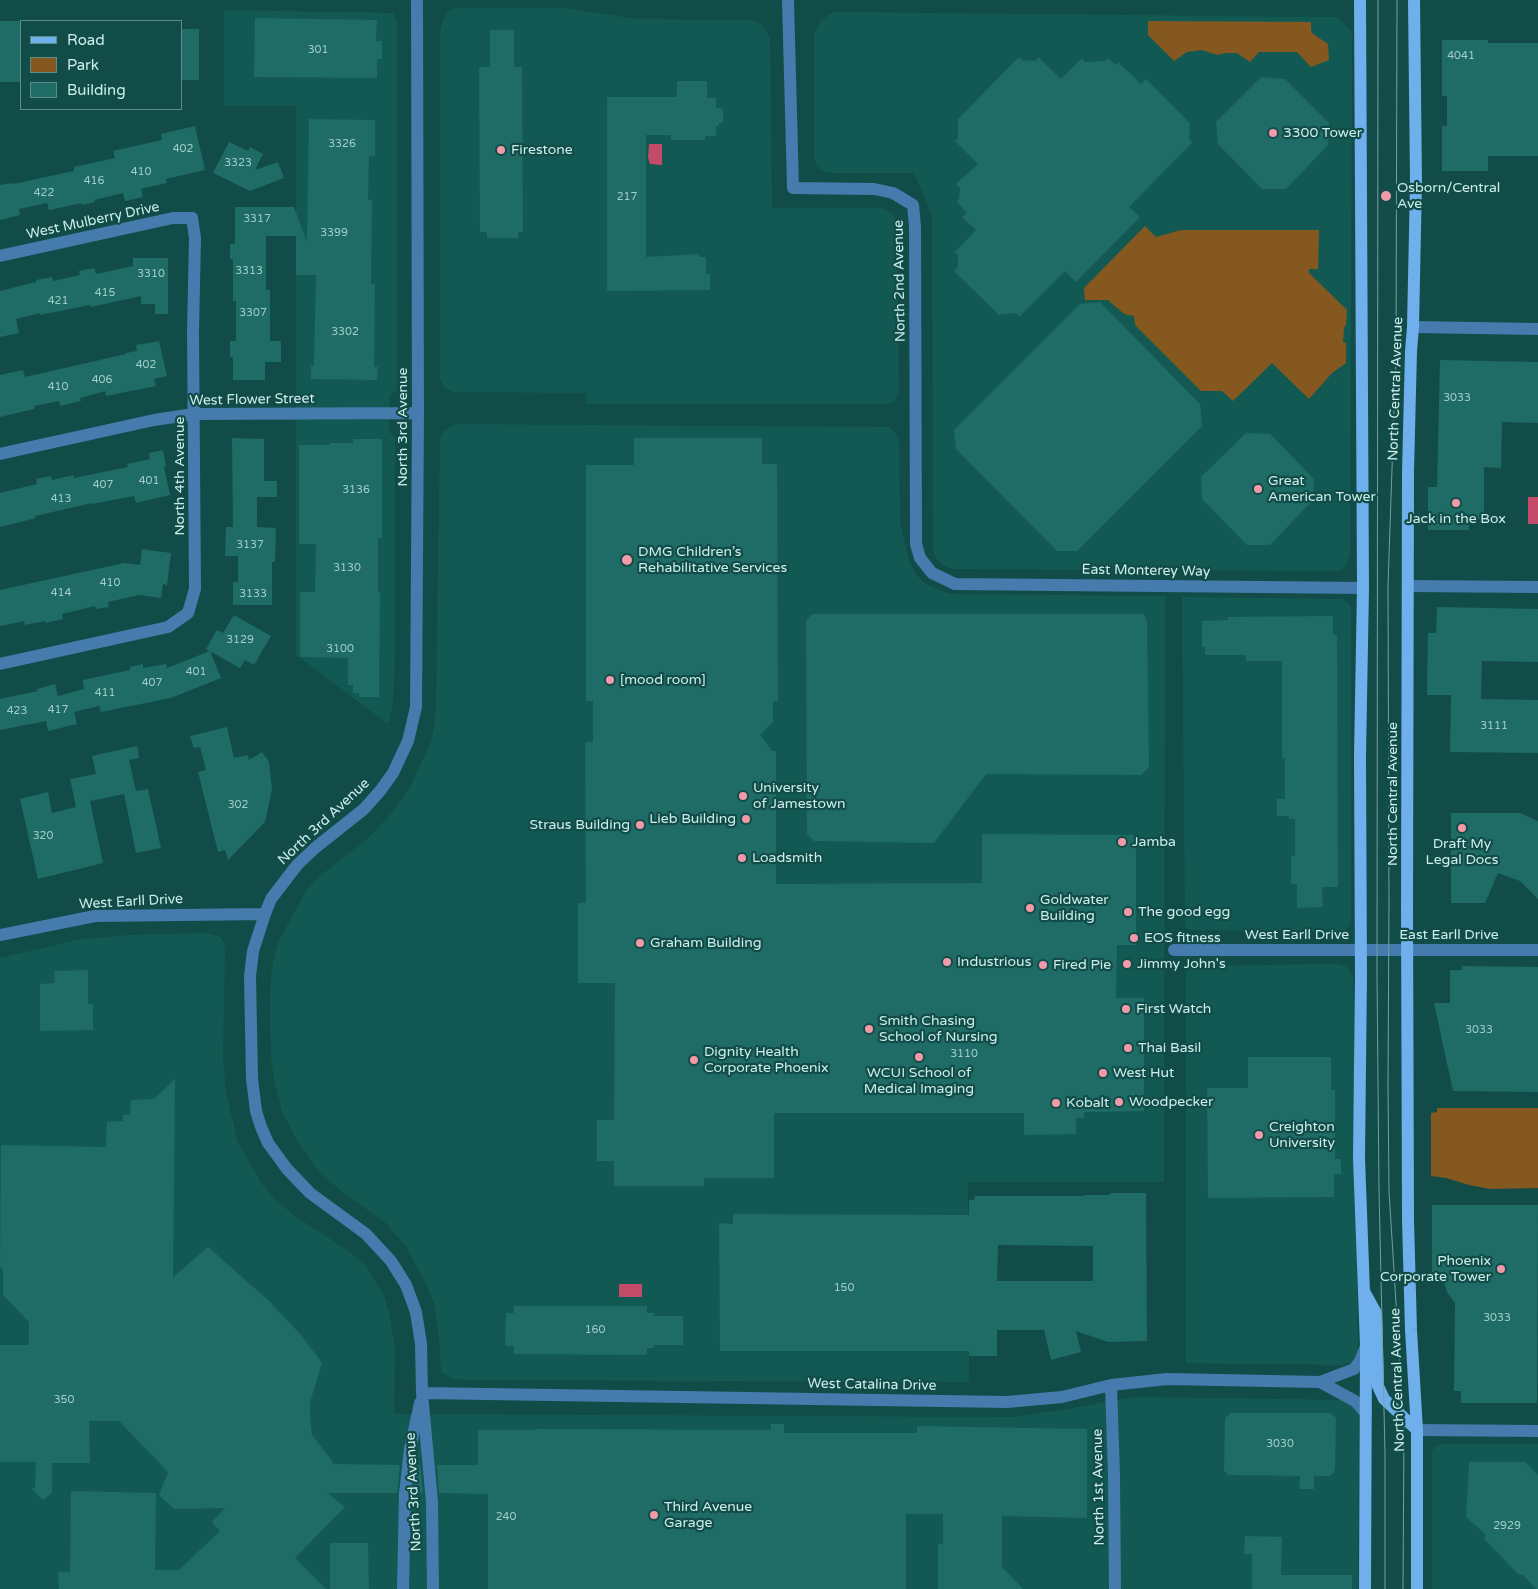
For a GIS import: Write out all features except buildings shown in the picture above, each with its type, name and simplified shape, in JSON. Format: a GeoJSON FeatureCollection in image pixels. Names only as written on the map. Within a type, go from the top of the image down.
{"type":"FeatureCollection","features":[{"type":"Feature","properties":{"kind":"main road"},"geometry":{"type":"LineString","coordinates":[[1360,0],[1363,588],[1360,749],[1361,1082],[1359,1158],[1366,1346],[1364,1589]]}},
{"type":"Feature","properties":{"kind":"main road","name":"North Central Avenue"},"geometry":{"type":"LineString","coordinates":[[1414,0],[1416,182],[1414,327],[1411,350],[1408,472],[1408,1220],[1411,1330],[1417,1430],[1418,1589]]}},
{"type":"Feature","properties":{"kind":"main road"},"geometry":{"type":"LineString","coordinates":[[1363,1288],[1376,1313],[1378,1386],[1384,1400],[1417,1430]]}},
{"type":"Feature","properties":{"kind":"street","name":"North 3rd Avenue"},"geometry":{"type":"LineString","coordinates":[[417,0],[418,688],[416,707],[408,740],[393,773],[380,791],[364,809],[315,848],[297,865],[271,899],[253,952],[250,976],[252,1079],[256,1112],[268,1144],[310,1193],[366,1234],[391,1261],[406,1285],[416,1312],[421,1344],[422,1394],[432,1502],[433,1589]]}},
{"type":"Feature","properties":{"kind":"street","name":"North 2nd Avenue"},"geometry":{"type":"LineString","coordinates":[[788,0],[793,188],[874,189],[893,193],[912,205],[915,235],[916,544],[920,558],[932,573]]}},
{"type":"Feature","properties":{"kind":"street","name":"West Mulberry Drive"},"geometry":{"type":"LineString","coordinates":[[0,256],[173,218],[192,218]]}},
{"type":"Feature","properties":{"kind":"street","name":"North 4th Avenue"},"geometry":{"type":"LineString","coordinates":[[0,664],[168,627],[188,612],[195,589],[193,332],[195,238],[192,218]]}},
{"type":"Feature","properties":{"kind":"street"},"geometry":{"type":"LineString","coordinates":[[1414,327],[1538,329]]}},
{"type":"Feature","properties":{"kind":"street","name":"West Flower Street"},"geometry":{"type":"LineString","coordinates":[[0,454],[154,420],[194,414],[418,414]]}},
{"type":"Feature","properties":{"kind":"street","name":"East Monterey Way"},"geometry":{"type":"LineString","coordinates":[[932,573],[955,584],[1363,588]]}},
{"type":"Feature","properties":{"kind":"street"},"geometry":{"type":"LineString","coordinates":[[1408,586],[1538,588]]}},
{"type":"Feature","properties":{"kind":"street","name":"West Earll Drive"},"geometry":{"type":"LineString","coordinates":[[0,935],[95,916],[265,914]]}},
{"type":"Feature","properties":{"kind":"street","name":"West Earll Drive"},"geometry":{"type":"LineString","coordinates":[[1174,950],[1360,950]]}},
{"type":"Feature","properties":{"kind":"street","name":"East Earll Drive"},"geometry":{"type":"LineString","coordinates":[[1360,950],[1538,950]]}},
{"type":"Feature","properties":{"kind":"street","name":"West Catalina Drive"},"geometry":{"type":"LineString","coordinates":[[422,1394],[1008,1402],[1062,1397],[1111,1385],[1167,1379],[1320,1382],[1354,1369],[1360,1361],[1366,1346]]}},
{"type":"Feature","properties":{"kind":"street","name":"West Catalina Drive"},"geometry":{"type":"LineString","coordinates":[[1320,1382],[1355,1400],[1366,1413]]}},
{"type":"Feature","properties":{"kind":"street","name":"North 1st Avenue"},"geometry":{"type":"LineString","coordinates":[[1111,1385],[1115,1589]]}},
{"type":"Feature","properties":{"kind":"street","name":"North 3rd Avenue"},"geometry":{"type":"LineString","coordinates":[[403,1589],[404,1494],[410,1449],[422,1394]]}},
{"type":"Feature","properties":{"kind":"street"},"geometry":{"type":"LineString","coordinates":[[1417,1430],[1538,1431]]}},
{"type":"Feature","properties":{"kind":"shaded area"},"geometry":{"type":"Polygon","coordinates":[[[454,8],[566,8],[636,19],[751,20],[761,24],[770,39],[772,208],[882,208],[893,214],[897,223],[899,393],[895,400],[888,404],[587,404],[586,393],[453,392],[444,387],[440,379],[440,32],[447,13],[454,8]]]}},
{"type":"Feature","properties":{"kind":"shaded area"},"geometry":{"type":"Polygon","coordinates":[[[224,10],[393,13],[397,23],[397,390],[390,395],[389,431],[395,438],[395,653],[393,704],[388,724],[296,655],[296,106],[224,106],[224,10]]]}},
{"type":"Feature","properties":{"kind":"shaded area"},"geometry":{"type":"Polygon","coordinates":[[[834,12],[1336,17],[1344,23],[1351,31],[1352,37],[1350,554],[1343,569],[1336,571],[953,569],[944,566],[936,558],[933,550],[932,216],[914,173],[830,173],[822,171],[816,165],[814,156],[814,35],[820,22],[834,12]]]}},
{"type":"Feature","properties":{"kind":"shaded area"},"geometry":{"type":"Polygon","coordinates":[[[649,144],[662,144],[662,165],[650,164],[648,157],[649,144]]]}},
{"type":"Feature","properties":{"kind":"shaded area"},"geometry":{"type":"Polygon","coordinates":[[[456,424],[889,427],[899,439],[900,522],[909,561],[916,574],[924,583],[952,594],[1165,596],[1164,1182],[968,1182],[969,1382],[464,1380],[451,1378],[441,1372],[434,1303],[406,1247],[387,1224],[340,1190],[318,1171],[298,1142],[282,1112],[271,1058],[270,1005],[274,957],[279,941],[307,889],[320,876],[367,839],[392,813],[410,787],[431,742],[436,707],[440,439],[444,431],[456,424]]]}},
{"type":"Feature","properties":{"kind":"shaded area"},"geometry":{"type":"Polygon","coordinates":[[[1528,497],[1538,497],[1538,524],[1528,524],[1528,497]]]}},
{"type":"Feature","properties":{"kind":"shaded area"},"geometry":{"type":"Polygon","coordinates":[[[1182,597],[1342,599],[1349,603],[1351,608],[1351,920],[1349,926],[1344,930],[1338,932],[1191,930],[1187,929],[1185,925],[1182,597]]]}},
{"type":"Feature","properties":{"kind":"shaded area"},"geometry":{"type":"Polygon","coordinates":[[[207,933],[220,937],[224,943],[223,1056],[226,1093],[238,1142],[261,1183],[276,1200],[295,1216],[350,1252],[365,1265],[384,1295],[395,1349],[394,1414],[1014,1417],[1135,1397],[1348,1400],[1359,1412],[1358,1589],[0,1589],[0,958],[82,939],[129,935],[207,933]]]}},
{"type":"Feature","properties":{"kind":"shaded area"},"geometry":{"type":"Polygon","coordinates":[[[1338,964],[1345,966],[1353,978],[1358,1353],[1351,1363],[1342,1365],[1186,1363],[1186,973],[1188,969],[1195,966],[1338,964]]]}},
{"type":"Feature","properties":{"kind":"shaded area"},"geometry":{"type":"Polygon","coordinates":[[[619,1284],[642,1284],[642,1297],[619,1297],[619,1284]]]}},
{"type":"Feature","properties":{"kind":"shaded area"},"geometry":{"type":"Polygon","coordinates":[[[1440,1444],[1538,1444],[1538,1589],[1432,1589],[1432,1451],[1440,1444]]]}},
{"type":"Feature","properties":{"kind":"green space"},"geometry":{"type":"Polygon","coordinates":[[[1148,21],[1311,22],[1313,34],[1328,44],[1329,60],[1311,67],[1297,52],[1259,52],[1250,62],[1237,53],[1217,55],[1202,50],[1187,52],[1174,61],[1148,35],[1148,21]]]}},
{"type":"Feature","properties":{"kind":"green space"},"geometry":{"type":"Polygon","coordinates":[[[1145,226],[1156,237],[1181,230],[1319,230],[1318,269],[1309,269],[1309,273],[1347,310],[1343,342],[1346,343],[1346,363],[1332,373],[1309,399],[1272,363],[1233,401],[1222,391],[1201,391],[1135,325],[1134,316],[1123,313],[1108,300],[1085,300],[1084,288],[1145,226]]]}},
{"type":"Feature","properties":{"kind":"green space"},"geometry":{"type":"Polygon","coordinates":[[[1437,1108],[1538,1108],[1538,1188],[1490,1189],[1431,1176],[1431,1113],[1437,1112],[1437,1108]]]}},
{"type":"Feature","properties":{"kind":"tram line"},"geometry":{"type":"LineString","coordinates":[[1378,0],[1377,974],[1379,1191],[1385,1454],[1385,1589]]}},
{"type":"Feature","properties":{"kind":"tram line"},"geometry":{"type":"LineString","coordinates":[[1397,0],[1396,351],[1388,586],[1388,1086],[1389,1191],[1404,1431],[1403,1589]]}},
{"type":"Feature","properties":{"kind":"place","name":"3300 Tower"},"geometry":{"type":"Point","coordinates":[1273,133]}},
{"type":"Feature","properties":{"kind":"place","name":"Firestone"},"geometry":{"type":"Point","coordinates":[501,150]}},
{"type":"Feature","properties":{"kind":"place","name":"Osborn/Central Ave"},"geometry":{"type":"Point","coordinates":[1386,196]}},
{"type":"Feature","properties":{"kind":"place","name":"Great American Tower"},"geometry":{"type":"Point","coordinates":[1258,489]}},
{"type":"Feature","properties":{"kind":"place","name":"Jack in the Box"},"geometry":{"type":"Point","coordinates":[1456,503]}},
{"type":"Feature","properties":{"kind":"place","name":"DMG Children’s Rehabilitative Services"},"geometry":{"type":"Point","coordinates":[627,560]}},
{"type":"Feature","properties":{"kind":"place","name":"[mood room]"},"geometry":{"type":"Point","coordinates":[610,680]}},
{"type":"Feature","properties":{"kind":"place","name":"University of Jamestown"},"geometry":{"type":"Point","coordinates":[743,796]}},
{"type":"Feature","properties":{"kind":"place","name":"Lieb Building"},"geometry":{"type":"Point","coordinates":[746,819]}},
{"type":"Feature","properties":{"kind":"place","name":"Straus Building"},"geometry":{"type":"Point","coordinates":[640,825]}},
{"type":"Feature","properties":{"kind":"place","name":"Draft My Legal Docs"},"geometry":{"type":"Point","coordinates":[1462,828]}},
{"type":"Feature","properties":{"kind":"place","name":"Jamba"},"geometry":{"type":"Point","coordinates":[1122,842]}},
{"type":"Feature","properties":{"kind":"place","name":"Loadsmith"},"geometry":{"type":"Point","coordinates":[742,858]}},
{"type":"Feature","properties":{"kind":"place","name":"Goldwater Building"},"geometry":{"type":"Point","coordinates":[1030,908]}},
{"type":"Feature","properties":{"kind":"place","name":"The good egg"},"geometry":{"type":"Point","coordinates":[1128,912]}},
{"type":"Feature","properties":{"kind":"place","name":"EOS fitness"},"geometry":{"type":"Point","coordinates":[1134,938]}},
{"type":"Feature","properties":{"kind":"place","name":"Graham Building"},"geometry":{"type":"Point","coordinates":[640,943]}},
{"type":"Feature","properties":{"kind":"place","name":"Industrious"},"geometry":{"type":"Point","coordinates":[947,962]}},
{"type":"Feature","properties":{"kind":"place","name":"Jimmy John's"},"geometry":{"type":"Point","coordinates":[1127,964]}},
{"type":"Feature","properties":{"kind":"place","name":"Fired Pie"},"geometry":{"type":"Point","coordinates":[1043,965]}},
{"type":"Feature","properties":{"kind":"place","name":"First Watch"},"geometry":{"type":"Point","coordinates":[1126,1009]}},
{"type":"Feature","properties":{"kind":"place","name":"Smith Chasing School of Nursing"},"geometry":{"type":"Point","coordinates":[869,1029]}},
{"type":"Feature","properties":{"kind":"place","name":"Thai Basil"},"geometry":{"type":"Point","coordinates":[1128,1048]}},
{"type":"Feature","properties":{"kind":"place","name":"WCUI School of Medical Imaging"},"geometry":{"type":"Point","coordinates":[919,1057]}},
{"type":"Feature","properties":{"kind":"place","name":"Dignity Health Corporate Phoenix"},"geometry":{"type":"Point","coordinates":[694,1060]}},
{"type":"Feature","properties":{"kind":"place","name":"West Hut"},"geometry":{"type":"Point","coordinates":[1103,1073]}},
{"type":"Feature","properties":{"kind":"place","name":"Woodpecker"},"geometry":{"type":"Point","coordinates":[1119,1102]}},
{"type":"Feature","properties":{"kind":"place","name":"Kobalt"},"geometry":{"type":"Point","coordinates":[1056,1103]}},
{"type":"Feature","properties":{"kind":"place","name":"Creighton University"},"geometry":{"type":"Point","coordinates":[1259,1135]}},
{"type":"Feature","properties":{"kind":"place","name":"Phoenix Corporate Tower"},"geometry":{"type":"Point","coordinates":[1501,1269]}},
{"type":"Feature","properties":{"kind":"place","name":"Third Avenue Garage"},"geometry":{"type":"Point","coordinates":[654,1515]}}]}
